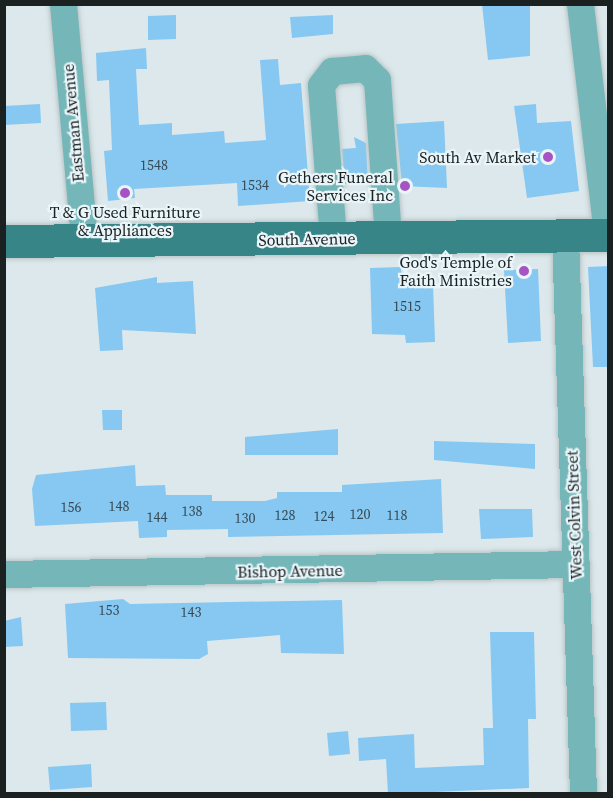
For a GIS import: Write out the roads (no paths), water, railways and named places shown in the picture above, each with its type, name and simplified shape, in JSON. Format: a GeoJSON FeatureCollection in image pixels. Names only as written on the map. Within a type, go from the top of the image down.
{"type":"FeatureCollection","features":[{"type":"Feature","properties":{"kind":"main road","name":"South Avenue"},"geometry":{"type":"LineString","coordinates":[[4,241],[608,235]]}},
{"type":"Feature","properties":{"kind":"street","name":"Eastman Avenue"},"geometry":{"type":"LineString","coordinates":[[63,4],[84,241]]}},
{"type":"Feature","properties":{"kind":"street"},"geometry":{"type":"LineString","coordinates":[[580,4],[608,235]]}},
{"type":"Feature","properties":{"kind":"street"},"geometry":{"type":"LineString","coordinates":[[333,238],[321,86],[332,71],[365,68],[377,80],[388,238]]}},
{"type":"Feature","properties":{"kind":"street","name":"West Colvin Street"},"geometry":{"type":"LineString","coordinates":[[565,236],[583,794]]}},
{"type":"Feature","properties":{"kind":"street","name":"Bishop Avenue"},"geometry":{"type":"LineString","coordinates":[[4,574],[576,564]]}},
{"type":"Feature","properties":{"kind":"place","name":"South Av Market"},"geometry":{"type":"Point","coordinates":[548,157]}},
{"type":"Feature","properties":{"kind":"place","name":"Gethers Funeral Services Inc"},"geometry":{"type":"Point","coordinates":[405,186]}},
{"type":"Feature","properties":{"kind":"place","name":"T & G Used Furniture & Appliances"},"geometry":{"type":"Point","coordinates":[125,193]}},
{"type":"Feature","properties":{"kind":"place","name":"God's Temple of Faith Ministries"},"geometry":{"type":"Point","coordinates":[524,271]}}]}
